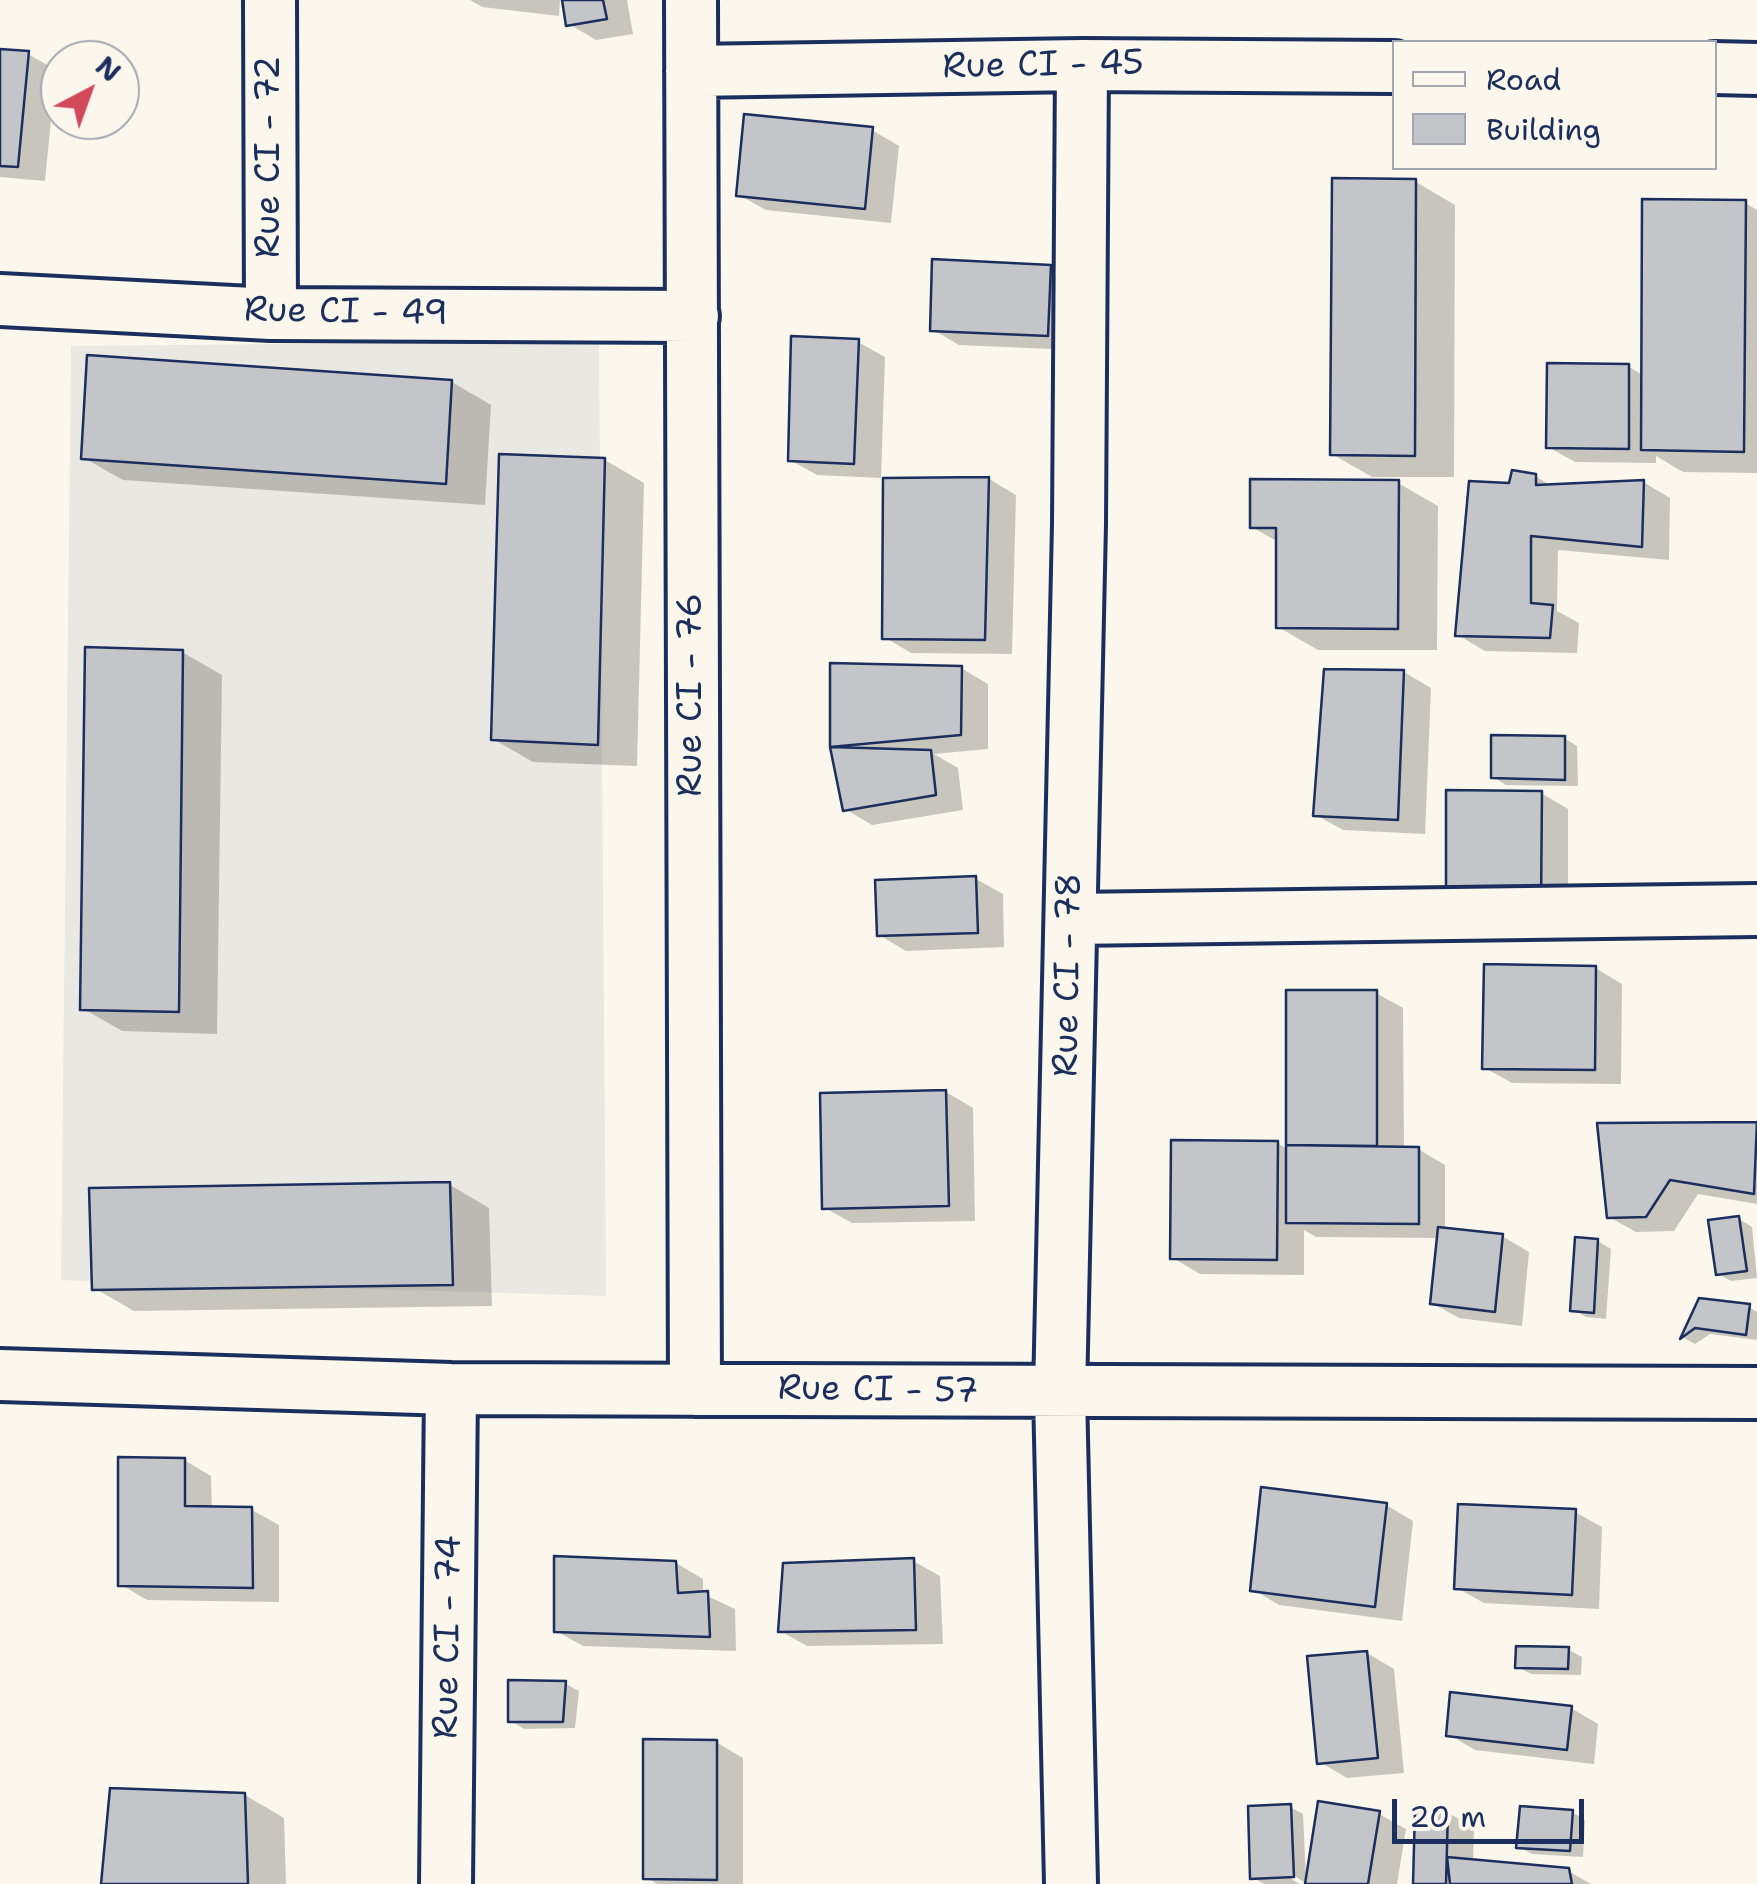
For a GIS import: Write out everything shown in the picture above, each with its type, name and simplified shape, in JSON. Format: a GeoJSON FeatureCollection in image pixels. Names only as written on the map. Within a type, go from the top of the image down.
{"type":"FeatureCollection","features":[{"type":"Feature","properties":{"kind":"street","name":"Rue CI - 72"},"geometry":{"type":"LineString","coordinates":[[270,0],[271,314]]}},
{"type":"Feature","properties":{"kind":"street","name":"Rue CI - 76"},"geometry":{"type":"LineString","coordinates":[[691,0],[696,1390]]}},
{"type":"Feature","properties":{"kind":"street","name":"Rue CI - 45"},"geometry":{"type":"LineString","coordinates":[[692,71],[1082,65],[1392,67]]}},
{"type":"Feature","properties":{"kind":"street","name":"Rue CI - 78"},"geometry":{"type":"LineString","coordinates":[[1071,1884],[1060,1393],[1079,544],[1082,65]]}},
{"type":"Feature","properties":{"kind":"street"},"geometry":{"type":"LineString","coordinates":[[1717,68],[1757,68]]}},
{"type":"Feature","properties":{"kind":"street","name":"Rue CI - 49"},"geometry":{"type":"LineString","coordinates":[[0,300],[271,314],[692,316]]}},
{"type":"Feature","properties":{"kind":"street"},"geometry":{"type":"LineString","coordinates":[[1070,918],[1757,910]]}},
{"type":"Feature","properties":{"kind":"street","name":"Rue CI - 57"},"geometry":{"type":"LineString","coordinates":[[0,1375],[452,1389],[1757,1393]]}},
{"type":"Feature","properties":{"kind":"street","name":"Rue CI - 74"},"geometry":{"type":"LineString","coordinates":[[446,1884],[452,1389]]}},
{"type":"Feature","properties":{"kind":"shaded area"},"geometry":{"type":"Polygon","coordinates":[[[599,341],[606,1296],[61,1280],[71,346],[599,341]]]}},
{"type":"Feature","properties":{"kind":"building"},"geometry":{"type":"Polygon","coordinates":[[[562,0],[603,0],[607,19],[566,26],[562,0]]]}},
{"type":"Feature","properties":{"kind":"building"},"geometry":{"type":"Polygon","coordinates":[[[0,49],[29,51],[18,167],[0,166],[0,49]]]}},
{"type":"Feature","properties":{"kind":"building"},"geometry":{"type":"Polygon","coordinates":[[[744,114],[873,127],[865,209],[736,196],[744,114]]]}},
{"type":"Feature","properties":{"kind":"building"},"geometry":{"type":"Polygon","coordinates":[[[1332,178],[1416,179],[1415,456],[1330,455],[1332,178]]]}},
{"type":"Feature","properties":{"kind":"building"},"geometry":{"type":"Polygon","coordinates":[[[1642,199],[1746,200],[1744,452],[1641,450],[1642,199]]]}},
{"type":"Feature","properties":{"kind":"building"},"geometry":{"type":"Polygon","coordinates":[[[932,259],[1051,265],[1048,336],[930,331],[932,259]]]}},
{"type":"Feature","properties":{"kind":"building"},"geometry":{"type":"Polygon","coordinates":[[[791,336],[859,339],[854,464],[788,461],[791,336]]]}},
{"type":"Feature","properties":{"kind":"building"},"geometry":{"type":"Polygon","coordinates":[[[87,355],[452,380],[446,484],[81,459],[87,355]]]}},
{"type":"Feature","properties":{"kind":"building"},"geometry":{"type":"Polygon","coordinates":[[[1547,363],[1629,364],[1629,449],[1546,448],[1547,363]]]}},
{"type":"Feature","properties":{"kind":"building"},"geometry":{"type":"Polygon","coordinates":[[[499,454],[605,458],[598,745],[491,740],[499,454]]]}},
{"type":"Feature","properties":{"kind":"building"},"geometry":{"type":"Polygon","coordinates":[[[1512,470],[1536,474],[1536,485],[1644,480],[1642,547],[1531,536],[1531,603],[1553,605],[1550,638],[1455,636],[1469,481],[1509,483],[1512,470]]]}},
{"type":"Feature","properties":{"kind":"building"},"geometry":{"type":"Polygon","coordinates":[[[989,477],[985,640],[882,639],[883,478],[989,477]]]}},
{"type":"Feature","properties":{"kind":"building"},"geometry":{"type":"Polygon","coordinates":[[[1250,479],[1399,480],[1398,629],[1276,628],[1276,528],[1250,528],[1250,479]]]}},
{"type":"Feature","properties":{"kind":"building"},"geometry":{"type":"Polygon","coordinates":[[[85,647],[183,650],[179,1012],[80,1010],[85,647]]]}},
{"type":"Feature","properties":{"kind":"building"},"geometry":{"type":"Polygon","coordinates":[[[830,663],[962,666],[961,735],[830,747],[830,663]]]}},
{"type":"Feature","properties":{"kind":"building"},"geometry":{"type":"Polygon","coordinates":[[[1324,669],[1404,670],[1398,820],[1313,816],[1324,669]]]}},
{"type":"Feature","properties":{"kind":"building"},"geometry":{"type":"Polygon","coordinates":[[[1491,735],[1565,736],[1565,780],[1491,778],[1491,735]]]}},
{"type":"Feature","properties":{"kind":"building"},"geometry":{"type":"Polygon","coordinates":[[[830,747],[931,750],[936,795],[843,811],[830,747]]]}},
{"type":"Feature","properties":{"kind":"building"},"geometry":{"type":"Polygon","coordinates":[[[1446,790],[1542,791],[1541,904],[1446,903],[1446,790]]]}},
{"type":"Feature","properties":{"kind":"building"},"geometry":{"type":"Polygon","coordinates":[[[976,876],[978,933],[877,936],[875,880],[976,876]]]}},
{"type":"Feature","properties":{"kind":"building"},"geometry":{"type":"Polygon","coordinates":[[[1484,964],[1596,966],[1595,1070],[1482,1069],[1484,964]]]}},
{"type":"Feature","properties":{"kind":"building"},"geometry":{"type":"Polygon","coordinates":[[[1286,990],[1377,990],[1377,1146],[1286,1145],[1286,990]]]}},
{"type":"Feature","properties":{"kind":"building"},"geometry":{"type":"Polygon","coordinates":[[[946,1090],[949,1206],[822,1209],[820,1093],[946,1090]]]}},
{"type":"Feature","properties":{"kind":"building"},"geometry":{"type":"Polygon","coordinates":[[[1757,1122],[1754,1194],[1670,1180],[1646,1217],[1607,1218],[1597,1123],[1757,1122]]]}},
{"type":"Feature","properties":{"kind":"building"},"geometry":{"type":"Polygon","coordinates":[[[1171,1140],[1278,1141],[1277,1260],[1170,1259],[1171,1140]]]}},
{"type":"Feature","properties":{"kind":"building"},"geometry":{"type":"Polygon","coordinates":[[[1286,1145],[1419,1147],[1419,1224],[1286,1223],[1286,1145]]]}},
{"type":"Feature","properties":{"kind":"building"},"geometry":{"type":"Polygon","coordinates":[[[450,1182],[453,1285],[92,1290],[89,1188],[450,1182]]]}},
{"type":"Feature","properties":{"kind":"building"},"geometry":{"type":"Polygon","coordinates":[[[1739,1216],[1747,1271],[1716,1275],[1708,1220],[1739,1216]]]}},
{"type":"Feature","properties":{"kind":"building"},"geometry":{"type":"Polygon","coordinates":[[[1438,1227],[1503,1234],[1495,1312],[1430,1304],[1438,1227]]]}},
{"type":"Feature","properties":{"kind":"building"},"geometry":{"type":"Polygon","coordinates":[[[1575,1237],[1598,1239],[1594,1313],[1570,1311],[1575,1237]]]}},
{"type":"Feature","properties":{"kind":"building"},"geometry":{"type":"Polygon","coordinates":[[[1699,1298],[1750,1304],[1746,1335],[1695,1328],[1680,1339],[1699,1298]]]}},
{"type":"Feature","properties":{"kind":"building"},"geometry":{"type":"Polygon","coordinates":[[[118,1457],[185,1458],[185,1506],[252,1507],[253,1588],[118,1586],[118,1457]]]}},
{"type":"Feature","properties":{"kind":"building"},"geometry":{"type":"Polygon","coordinates":[[[1261,1487],[1387,1503],[1375,1607],[1250,1591],[1261,1487]]]}},
{"type":"Feature","properties":{"kind":"building"},"geometry":{"type":"Polygon","coordinates":[[[1458,1504],[1576,1509],[1572,1595],[1454,1589],[1458,1504]]]}},
{"type":"Feature","properties":{"kind":"building"},"geometry":{"type":"Polygon","coordinates":[[[554,1556],[676,1561],[678,1593],[708,1591],[710,1637],[554,1632],[554,1556]]]}},
{"type":"Feature","properties":{"kind":"building"},"geometry":{"type":"Polygon","coordinates":[[[914,1558],[916,1630],[778,1632],[783,1563],[914,1558]]]}},
{"type":"Feature","properties":{"kind":"building"},"geometry":{"type":"Polygon","coordinates":[[[1516,1646],[1569,1647],[1568,1669],[1515,1668],[1516,1646]]]}},
{"type":"Feature","properties":{"kind":"building"},"geometry":{"type":"Polygon","coordinates":[[[1367,1651],[1378,1758],[1317,1764],[1307,1656],[1367,1651]]]}},
{"type":"Feature","properties":{"kind":"building"},"geometry":{"type":"Polygon","coordinates":[[[508,1680],[566,1681],[563,1722],[508,1722],[508,1680]]]}},
{"type":"Feature","properties":{"kind":"building"},"geometry":{"type":"Polygon","coordinates":[[[1450,1692],[1572,1706],[1567,1750],[1446,1736],[1450,1692]]]}},
{"type":"Feature","properties":{"kind":"building"},"geometry":{"type":"Polygon","coordinates":[[[643,1739],[717,1740],[717,1880],[643,1879],[643,1739]]]}},
{"type":"Feature","properties":{"kind":"building"},"geometry":{"type":"Polygon","coordinates":[[[110,1788],[245,1793],[248,1884],[101,1884],[110,1788]]]}},
{"type":"Feature","properties":{"kind":"building"},"geometry":{"type":"Polygon","coordinates":[[[1318,1801],[1380,1811],[1368,1884],[1305,1884],[1318,1801]]]}},
{"type":"Feature","properties":{"kind":"building"},"geometry":{"type":"Polygon","coordinates":[[[1291,1804],[1294,1877],[1250,1879],[1248,1806],[1291,1804]]]}},
{"type":"Feature","properties":{"kind":"building"},"geometry":{"type":"Polygon","coordinates":[[[1520,1806],[1573,1810],[1570,1851],[1516,1848],[1520,1806]]]}},
{"type":"Feature","properties":{"kind":"building"},"geometry":{"type":"Polygon","coordinates":[[[1415,1809],[1448,1809],[1446,1884],[1413,1884],[1415,1809]]]}},
{"type":"Feature","properties":{"kind":"building"},"geometry":{"type":"Polygon","coordinates":[[[1447,1857],[1569,1868],[1572,1884],[1450,1884],[1447,1857]]]}}]}
